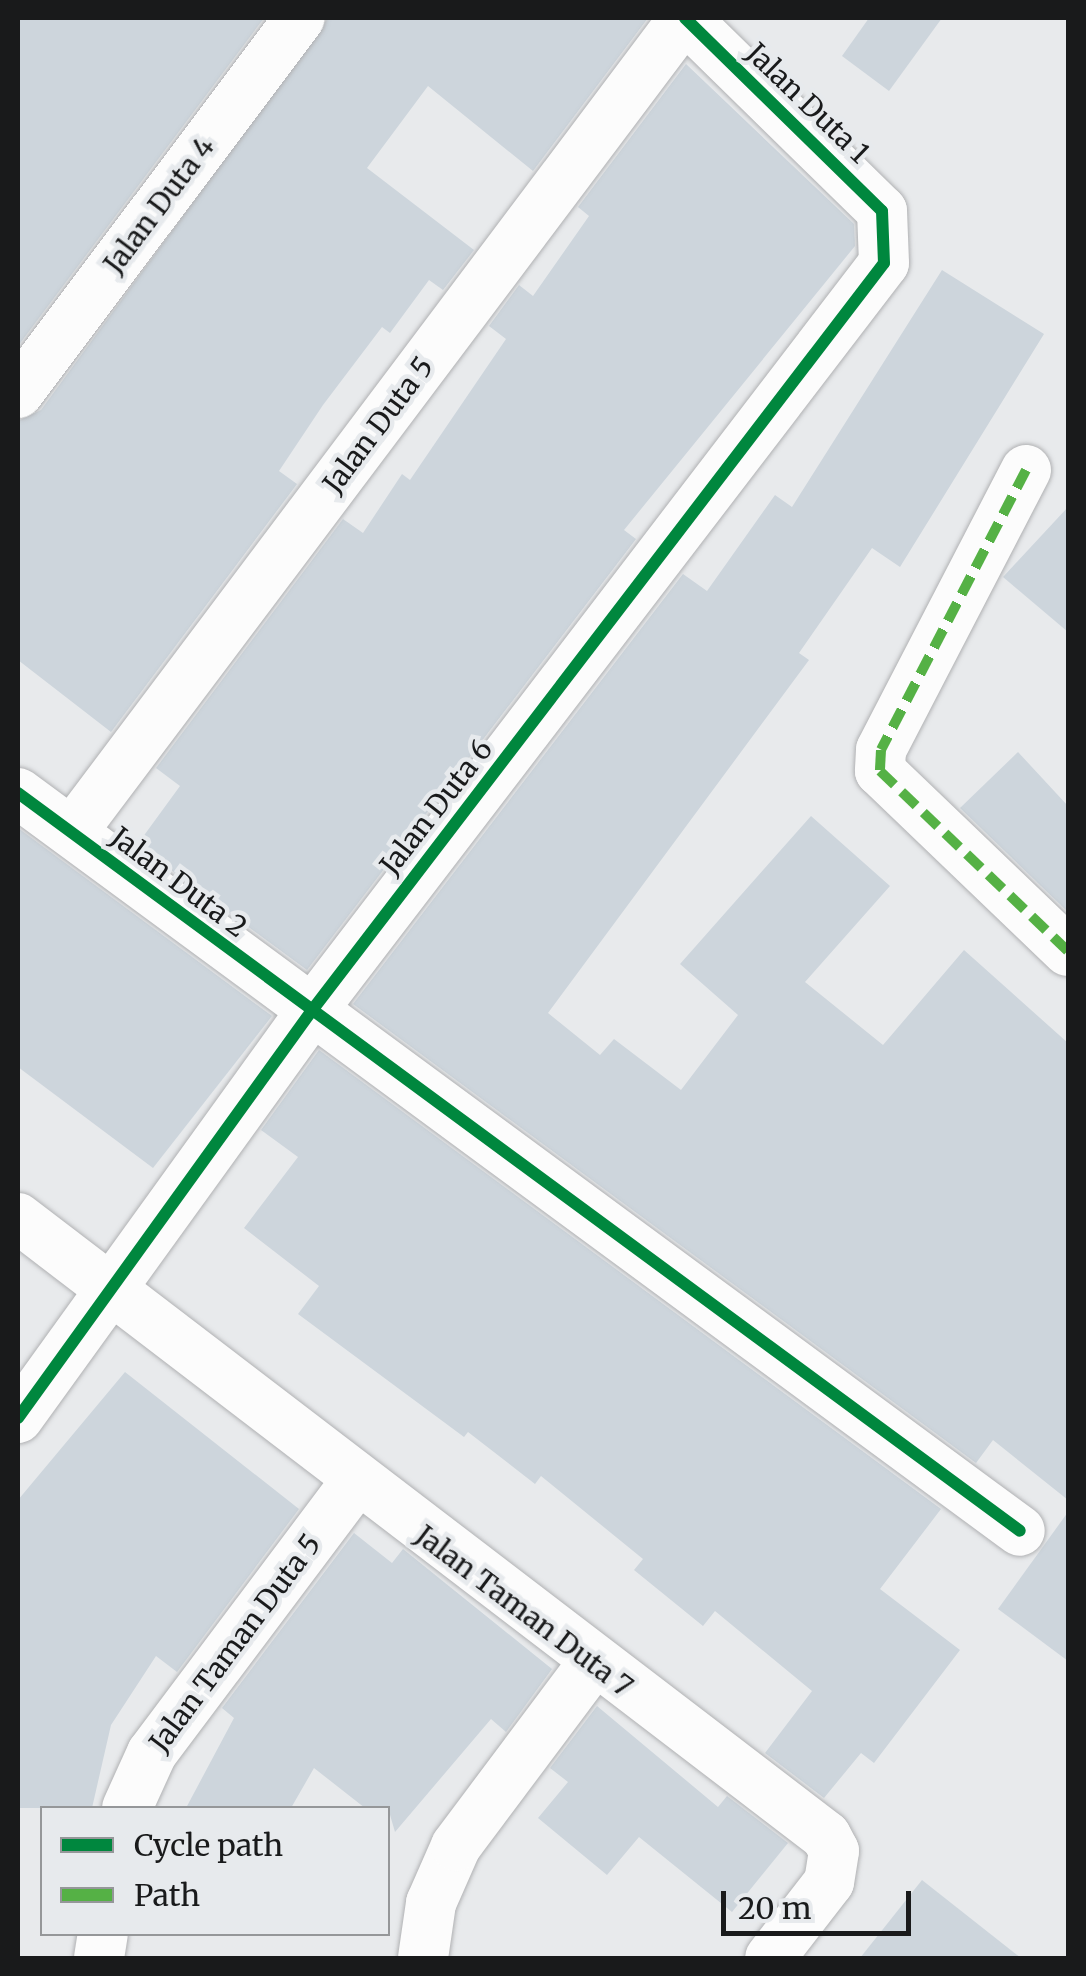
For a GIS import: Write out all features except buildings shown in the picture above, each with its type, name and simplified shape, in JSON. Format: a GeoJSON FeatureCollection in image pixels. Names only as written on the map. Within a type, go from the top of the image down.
{"type":"FeatureCollection","features":[{"type":"Feature","properties":{"kind":"street","name":"Jalan Duta 4"},"geometry":{"type":"LineString","coordinates":[[18,393],[300,18]]}},
{"type":"Feature","properties":{"kind":"street","name":"Jalan Duta 1"},"geometry":{"type":"LineString","coordinates":[[685,18],[882,210],[888,229]]}},
{"type":"Feature","properties":{"kind":"street","name":"Jalan Duta 5"},"geometry":{"type":"LineString","coordinates":[[72,832],[685,18]]}},
{"type":"Feature","properties":{"kind":"street","name":"Jalan Duta 6"},"geometry":{"type":"LineString","coordinates":[[18,1418],[310,1012],[876,276],[888,229]]}},
{"type":"Feature","properties":{"kind":"street"},"geometry":{"type":"LineString","coordinates":[[1026,470],[881,750],[880,771],[1068,951]]}},
{"type":"Feature","properties":{"kind":"street","name":"Jalan Duta 2"},"geometry":{"type":"LineString","coordinates":[[18,793],[310,1012],[1020,1531]]}},
{"type":"Feature","properties":{"kind":"street","name":"Jalan Taman Duta 7"},"geometry":{"type":"LineString","coordinates":[[18,1218],[113,1289],[354,1484],[826,1836],[834,1851],[829,1882],[770,1958]]}},
{"type":"Feature","properties":{"kind":"street","name":"Jalan Taman Duta 5"},"geometry":{"type":"LineString","coordinates":[[128,1806],[152,1752],[354,1484]]}},
{"type":"Feature","properties":{"kind":"street"},"geometry":{"type":"LineString","coordinates":[[423,1958],[431,1903],[456,1846],[593,1663]]}},
{"type":"Feature","properties":{"kind":"marked path"},"geometry":{"type":"LineString","coordinates":[[1026,470],[881,750],[880,771],[1068,951]]}},
{"type":"Feature","properties":{"kind":"cycle path"},"geometry":{"type":"LineString","coordinates":[[18,1418],[310,1013],[884,263],[882,211],[685,18]]}},
{"type":"Feature","properties":{"kind":"cycle path"},"geometry":{"type":"LineString","coordinates":[[18,793],[1020,1531]]}}]}
